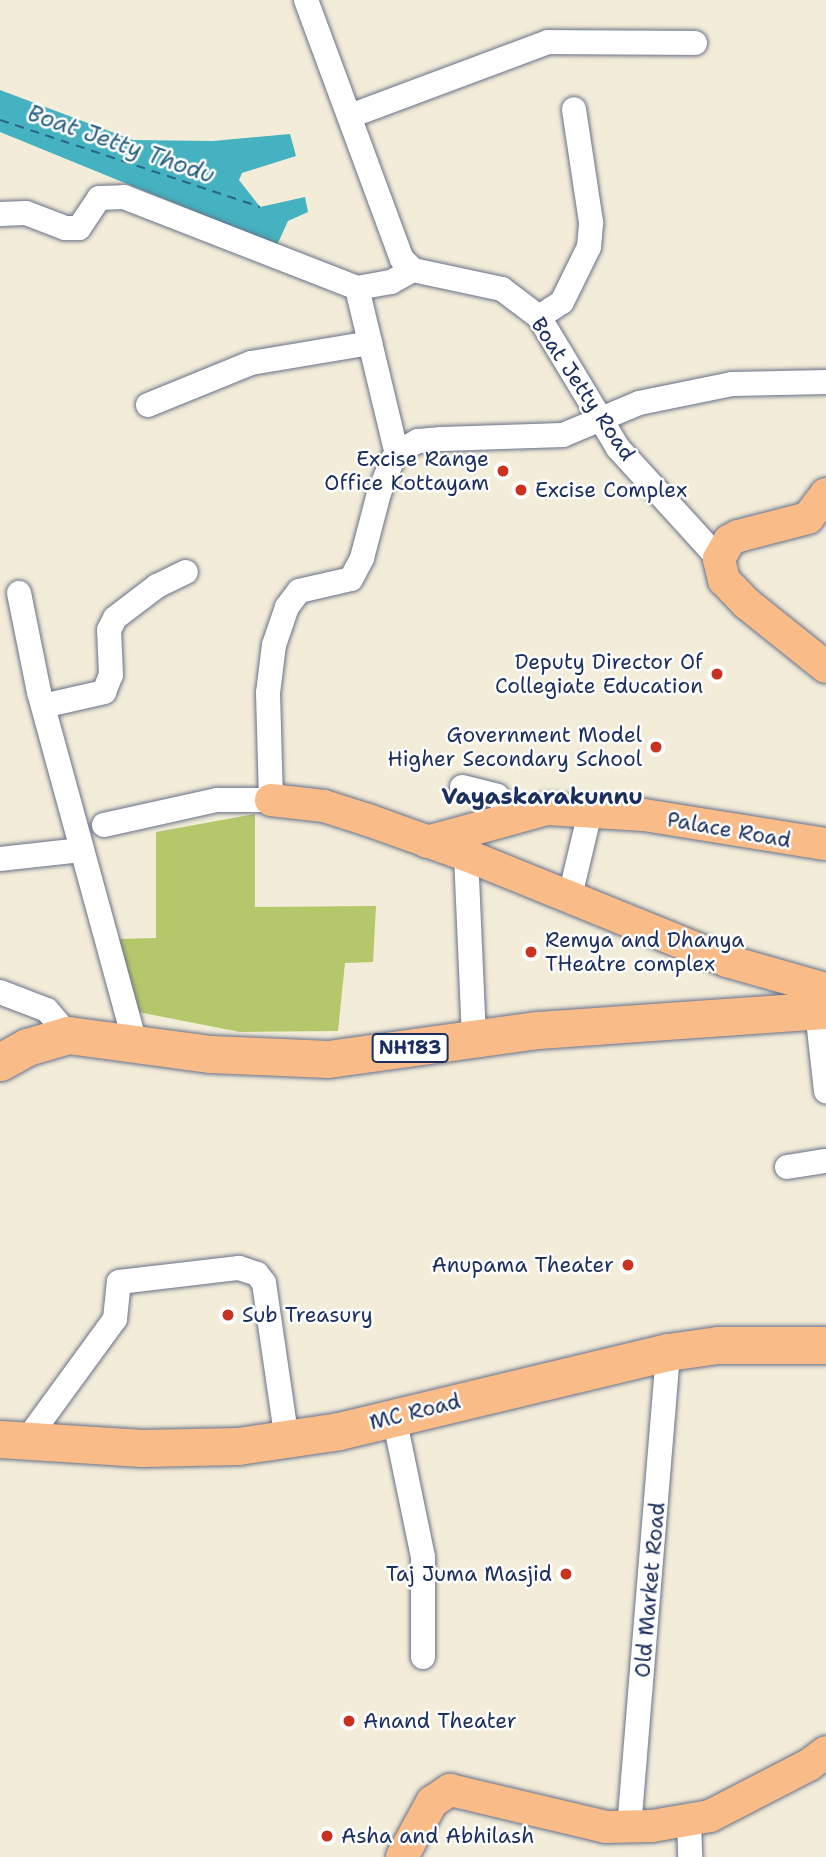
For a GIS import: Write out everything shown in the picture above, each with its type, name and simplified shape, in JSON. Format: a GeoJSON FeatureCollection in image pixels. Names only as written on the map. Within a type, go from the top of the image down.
{"type":"FeatureCollection","features":[{"type":"Feature","properties":{"kind":"highway","name":"NH183"},"geometry":{"type":"LineString","coordinates":[[0,1062],[27,1046],[68,1035],[211,1054],[328,1059],[581,1026],[823,1004]]}},
{"type":"Feature","properties":{"kind":"highway","name":"MC Road"},"geometry":{"type":"LineString","coordinates":[[13,1440],[155,1448],[287,1441],[668,1352],[718,1345],[826,1345]]}},
{"type":"Feature","properties":{"kind":"main road"},"geometry":{"type":"LineString","coordinates":[[826,494],[808,518],[738,536],[729,541],[719,559],[731,588],[784,637],[826,667]]}},
{"type":"Feature","properties":{"kind":"main road"},"geometry":{"type":"LineString","coordinates":[[271,800],[324,806],[466,855],[727,961],[823,1004]]}},
{"type":"Feature","properties":{"kind":"main road","name":"Palace Road"},"geometry":{"type":"LineString","coordinates":[[427,842],[547,809],[644,815],[826,844]]}},
{"type":"Feature","properties":{"kind":"main road"},"geometry":{"type":"LineString","coordinates":[[402,1857],[432,1802],[450,1790],[588,1824],[629,1828],[689,1821],[759,1793],[826,1752]]}},
{"type":"Feature","properties":{"kind":"street"},"geometry":{"type":"LineString","coordinates":[[0,214],[26,213],[65,228],[79,228],[99,198],[124,197],[357,288],[391,282],[413,270],[402,259],[306,0]]}},
{"type":"Feature","properties":{"kind":"street"},"geometry":{"type":"LineString","coordinates":[[350,116],[548,41],[695,43]]}},
{"type":"Feature","properties":{"kind":"street"},"geometry":{"type":"LineString","coordinates":[[539,317],[562,302],[589,247],[591,222],[574,109]]}},
{"type":"Feature","properties":{"kind":"street","name":"Boat Jetty Road"},"geometry":{"type":"LineString","coordinates":[[413,270],[502,289],[539,317],[618,448],[719,559]]}},
{"type":"Feature","properties":{"kind":"street"},"geometry":{"type":"LineString","coordinates":[[357,288],[397,454]]}},
{"type":"Feature","properties":{"kind":"street"},"geometry":{"type":"LineString","coordinates":[[148,405],[251,363],[370,343]]}},
{"type":"Feature","properties":{"kind":"street"},"geometry":{"type":"LineString","coordinates":[[104,825],[217,800],[271,800],[268,693],[274,645],[287,607],[299,591],[351,579],[362,558],[379,493],[397,454],[418,441],[563,435],[639,403],[732,384],[826,382]]}},
{"type":"Feature","properties":{"kind":"street"},"geometry":{"type":"LineString","coordinates":[[43,706],[104,692],[111,675],[109,630],[115,618],[156,586],[186,572]]}},
{"type":"Feature","properties":{"kind":"street"},"geometry":{"type":"LineString","coordinates":[[19,593],[43,706],[135,1044]]}},
{"type":"Feature","properties":{"kind":"street"},"geometry":{"type":"LineString","coordinates":[[462,787],[497,796],[514,816]]}},
{"type":"Feature","properties":{"kind":"street"},"geometry":{"type":"LineString","coordinates":[[570,896],[590,812]]}},
{"type":"Feature","properties":{"kind":"street"},"geometry":{"type":"LineString","coordinates":[[0,859],[81,850]]}},
{"type":"Feature","properties":{"kind":"street"},"geometry":{"type":"LineString","coordinates":[[466,855],[474,1038]]}},
{"type":"Feature","properties":{"kind":"street"},"geometry":{"type":"LineString","coordinates":[[0,992],[47,1010],[68,1035]]}},
{"type":"Feature","properties":{"kind":"street"},"geometry":{"type":"LineString","coordinates":[[823,1004],[826,1091]]}},
{"type":"Feature","properties":{"kind":"street"},"geometry":{"type":"LineString","coordinates":[[788,1167],[826,1161]]}},
{"type":"Feature","properties":{"kind":"street"},"geometry":{"type":"LineString","coordinates":[[13,1440],[115,1319],[119,1282],[239,1268],[257,1273],[264,1283],[287,1441]]}},
{"type":"Feature","properties":{"kind":"street","name":"Old Market Road"},"geometry":{"type":"LineString","coordinates":[[629,1828],[668,1352]]}},
{"type":"Feature","properties":{"kind":"street"},"geometry":{"type":"LineString","coordinates":[[394,1417],[423,1557],[424,1657]]}},
{"type":"Feature","properties":{"kind":"street"},"geometry":{"type":"LineString","coordinates":[[689,1821],[690,1857]]}},
{"type":"Feature","properties":{"kind":"green space"},"geometry":{"type":"Polygon","coordinates":[[[255,814],[255,907],[376,906],[373,962],[345,963],[338,1031],[240,1032],[133,1011],[115,939],[156,938],[156,832],[255,814]]]}},
{"type":"Feature","properties":{"kind":"water","name":"Boat Jetty Thodu"},"geometry":{"type":"Polygon","coordinates":[[[0,90],[133,140],[213,141],[290,134],[296,156],[242,173],[239,180],[260,207],[305,197],[308,212],[288,221],[277,245],[0,132],[0,90]]]}},
{"type":"Feature","properties":{"kind":"ferry route"},"geometry":{"type":"LineString","coordinates":[[0,120],[260,207]]}},
{"type":"Feature","properties":{"kind":"place","name":"Excise Range Office Kottayam"},"geometry":{"type":"Point","coordinates":[503,471]}},
{"type":"Feature","properties":{"kind":"place","name":"Excise Complex"},"geometry":{"type":"Point","coordinates":[521,490]}},
{"type":"Feature","properties":{"kind":"place","name":"Deputy Director Of Collegiate Education"},"geometry":{"type":"Point","coordinates":[717,674]}},
{"type":"Feature","properties":{"kind":"place","name":"Government Model Higher Secondary School"},"geometry":{"type":"Point","coordinates":[656,747]}},
{"type":"Feature","properties":{"kind":"place","name":"Remya and Dhanya THeatre complex"},"geometry":{"type":"Point","coordinates":[531,952]}},
{"type":"Feature","properties":{"kind":"place","name":"Anupama Theater"},"geometry":{"type":"Point","coordinates":[628,1265]}},
{"type":"Feature","properties":{"kind":"place","name":"Sub Treasury"},"geometry":{"type":"Point","coordinates":[228,1315]}},
{"type":"Feature","properties":{"kind":"place","name":"Taj Juma Masjid"},"geometry":{"type":"Point","coordinates":[566,1574]}},
{"type":"Feature","properties":{"kind":"place","name":"Anand Theater"},"geometry":{"type":"Point","coordinates":[349,1721]}},
{"type":"Feature","properties":{"kind":"place","name":"Asha and Abhilash"},"geometry":{"type":"Point","coordinates":[327,1836]}},
{"type":"Feature","properties":{"kind":"district","name":"Vayaskarakunnu"},"geometry":{"type":"Point","coordinates":[542,796]}}]}
